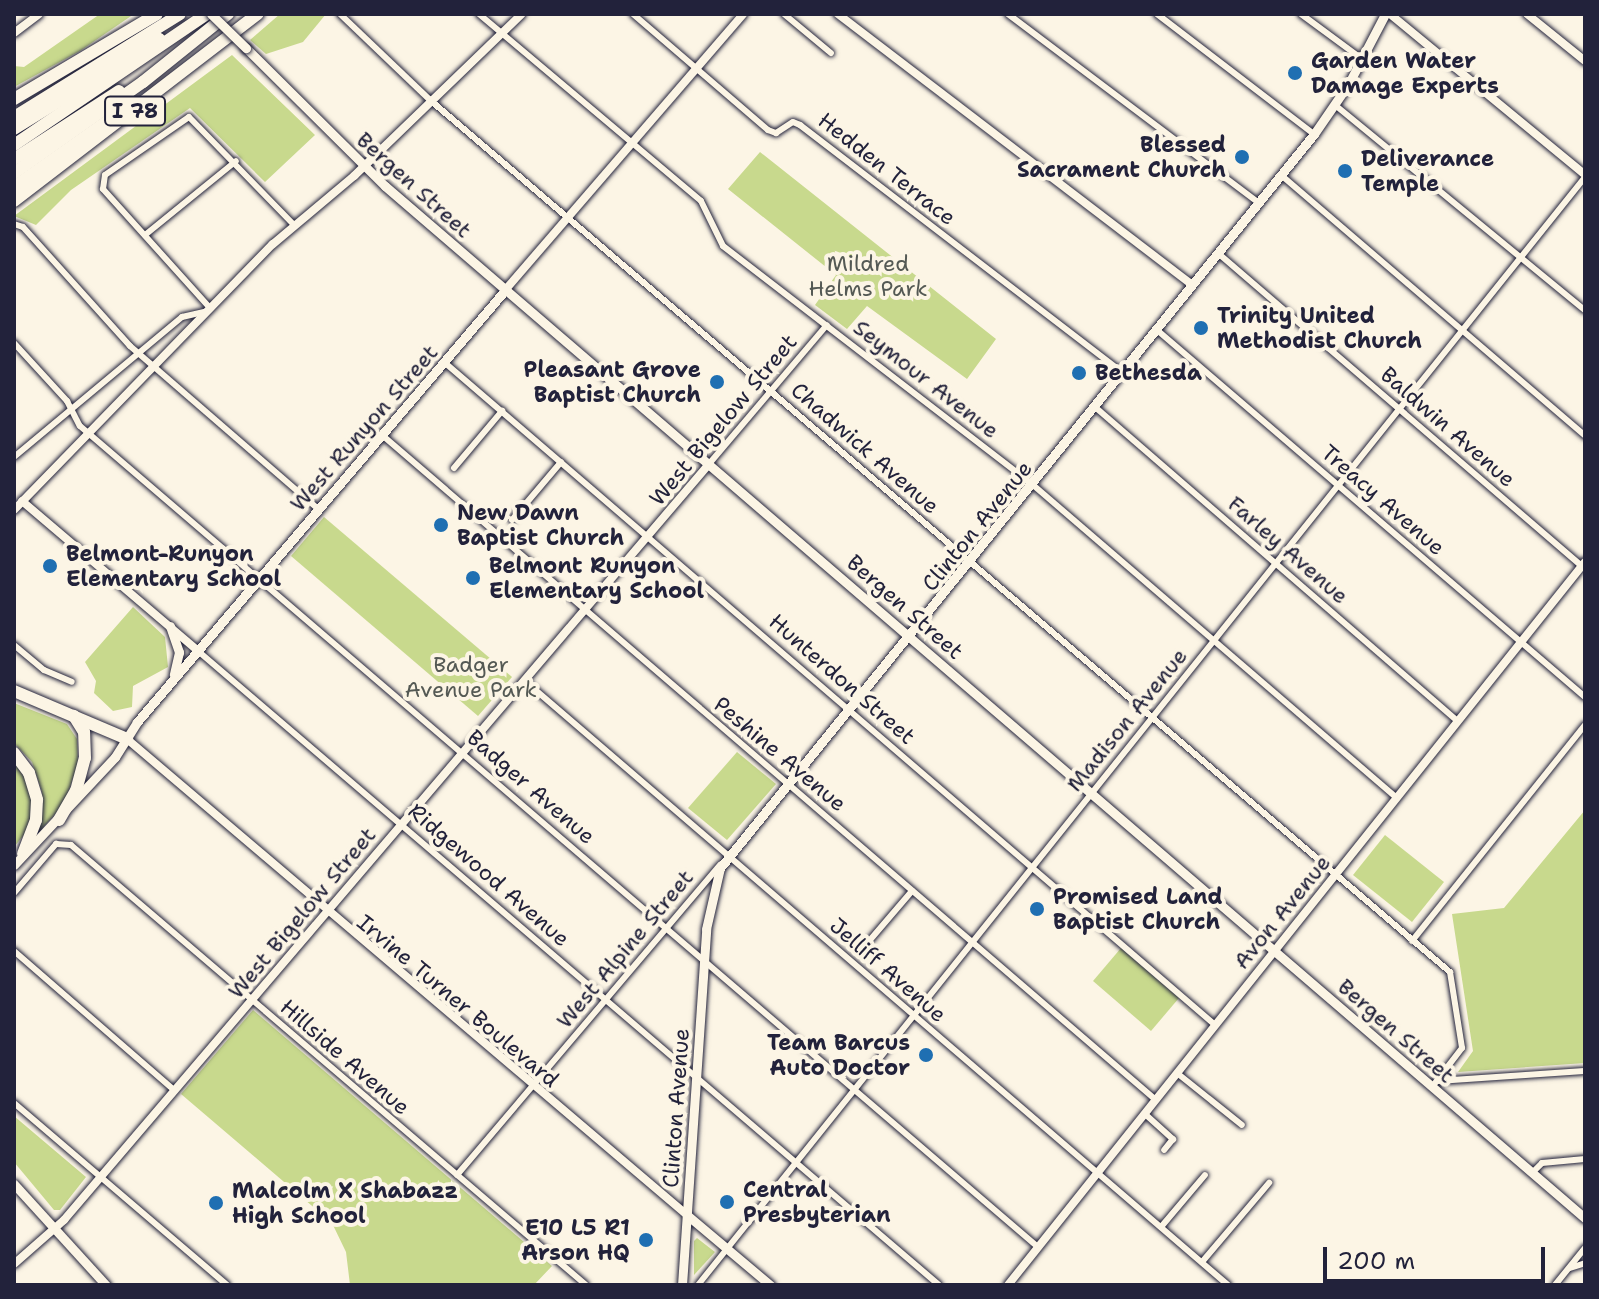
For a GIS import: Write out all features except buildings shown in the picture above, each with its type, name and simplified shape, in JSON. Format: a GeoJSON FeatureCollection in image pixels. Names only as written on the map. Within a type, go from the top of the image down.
{"type":"FeatureCollection","features":[{"type":"Feature","properties":{"kind":"highway"},"geometry":{"type":"LineString","coordinates":[[14,99],[157,14]]}},
{"type":"Feature","properties":{"kind":"highway"},"geometry":{"type":"LineString","coordinates":[[14,117],[180,14]]}},
{"type":"Feature","properties":{"kind":"highway"},"geometry":{"type":"LineString","coordinates":[[14,129],[207,14]]}},
{"type":"Feature","properties":{"kind":"highway","name":"I 78"},"geometry":{"type":"LineString","coordinates":[[14,145],[207,14]]}},
{"type":"Feature","properties":{"kind":"highway"},"geometry":{"type":"LineString","coordinates":[[14,173],[134,89],[228,14]]}},
{"type":"Feature","properties":{"kind":"highway","name":"I 78"},"geometry":{"type":"LineString","coordinates":[[14,159],[228,14]]}},
{"type":"Feature","properties":{"kind":"highway"},"geometry":{"type":"LineString","coordinates":[[14,187],[255,16]]}},
{"type":"Feature","properties":{"kind":"highway","name":"I 78"},"geometry":{"type":"LineString","coordinates":[[14,201],[255,16]]}},
{"type":"Feature","properties":{"kind":"highway"},"geometry":{"type":"LineString","coordinates":[[14,691],[127,739]]}},
{"type":"Feature","properties":{"kind":"highway"},"geometry":{"type":"LineString","coordinates":[[59,820],[76,791],[85,758],[84,732],[71,714]]}},
{"type":"Feature","properties":{"kind":"highway"},"geometry":{"type":"LineString","coordinates":[[14,753],[29,773],[37,800],[36,820],[23,854]]}},
{"type":"Feature","properties":{"kind":"main road","name":"Bergen Street"},"geometry":{"type":"LineString","coordinates":[[207,14],[246,48],[364,167],[1435,1084],[1585,1218]]}},
{"type":"Feature","properties":{"kind":"main road","name":"Clinton Avenue"},"geometry":{"type":"LineString","coordinates":[[682,1285],[711,889],[727,856],[792,784],[1314,134],[1335,105],[1387,14]]}},
{"type":"Feature","properties":{"kind":"main road","name":"West Runyon Street"},"geometry":{"type":"LineString","coordinates":[[14,865],[59,820],[171,681],[506,289]]}},
{"type":"Feature","properties":{"kind":"main road"},"geometry":{"type":"LineString","coordinates":[[170,626],[179,652],[171,681]]}},
{"type":"Feature","properties":{"kind":"main road"},"geometry":{"type":"LineString","coordinates":[[14,1184],[51,1230],[106,1285]]}},
{"type":"Feature","properties":{"kind":"main road","name":"Irvine Turner Boulevard"},"geometry":{"type":"LineString","coordinates":[[687,1215],[770,1285]]}},
{"type":"Feature","properties":{"kind":"street"},"geometry":{"type":"LineString","coordinates":[[14,33],[39,14]]}},
{"type":"Feature","properties":{"kind":"street","name":"Seymour Avenue"},"geometry":{"type":"LineString","coordinates":[[479,14],[701,201],[723,246],[1033,485],[1397,798]]}},
{"type":"Feature","properties":{"kind":"street"},"geometry":{"type":"LineString","coordinates":[[14,510],[294,225],[364,167],[522,14]]}},
{"type":"Feature","properties":{"kind":"street","name":"Hedden Terrace"},"geometry":{"type":"LineString","coordinates":[[633,14],[772,133],[793,122],[800,125],[1123,373]]}},
{"type":"Feature","properties":{"kind":"street","name":"West Runyon Street"},"geometry":{"type":"LineString","coordinates":[[506,289],[743,14]]}},
{"type":"Feature","properties":{"kind":"street"},"geometry":{"type":"LineString","coordinates":[[784,14],[831,53]]}},
{"type":"Feature","properties":{"kind":"street"},"geometry":{"type":"LineString","coordinates":[[838,14],[1192,285]]}},
{"type":"Feature","properties":{"kind":"street"},"geometry":{"type":"LineString","coordinates":[[1008,14],[1259,203]]}},
{"type":"Feature","properties":{"kind":"street"},"geometry":{"type":"LineString","coordinates":[[1157,14],[1314,134]]}},
{"type":"Feature","properties":{"kind":"street"},"geometry":{"type":"LineString","coordinates":[[1301,14],[1362,59]]}},
{"type":"Feature","properties":{"kind":"street"},"geometry":{"type":"LineString","coordinates":[[1387,14],[1585,176]]}},
{"type":"Feature","properties":{"kind":"street"},"geometry":{"type":"LineString","coordinates":[[1527,14],[1585,61]]}},
{"type":"Feature","properties":{"kind":"street","name":"Chadwick Avenue"},"geometry":{"type":"LineString","coordinates":[[340,15],[430,100],[1450,972],[1462,1048],[1435,1084]]}},
{"type":"Feature","properties":{"kind":"street"},"geometry":{"type":"LineString","coordinates":[[1335,105],[1585,310]]}},
{"type":"Feature","properties":{"kind":"street"},"geometry":{"type":"LineString","coordinates":[[209,310],[101,182],[189,117],[236,161],[294,225]]}},
{"type":"Feature","properties":{"kind":"street"},"geometry":{"type":"LineString","coordinates":[[145,235],[236,161]]}},
{"type":"Feature","properties":{"kind":"street"},"geometry":{"type":"LineString","coordinates":[[1281,175],[1585,436]]}},
{"type":"Feature","properties":{"kind":"street","name":"Madison Avenue"},"geometry":{"type":"LineString","coordinates":[[698,1285],[1585,176]]}},
{"type":"Feature","properties":{"kind":"street"},"geometry":{"type":"LineString","coordinates":[[15,224],[139,353],[318,509]]}},
{"type":"Feature","properties":{"kind":"street","name":"Baldwin Avenue"},"geometry":{"type":"LineString","coordinates":[[1219,254],[1583,564]]}},
{"type":"Feature","properties":{"kind":"street"},"geometry":{"type":"LineString","coordinates":[[14,457],[182,317],[209,310]]}},
{"type":"Feature","properties":{"kind":"street","name":"West Bigelow Street"},"geometry":{"type":"LineString","coordinates":[[14,1264],[101,1177],[827,325]]}},
{"type":"Feature","properties":{"kind":"street","name":"Treacy Avenue"},"geometry":{"type":"LineString","coordinates":[[1157,330],[1585,697]]}},
{"type":"Feature","properties":{"kind":"street","name":"Badger Avenue"},"geometry":{"type":"LineString","coordinates":[[14,343],[88,433],[1038,1247]]}},
{"type":"Feature","properties":{"kind":"street","name":"Hunterdon Street"},"geometry":{"type":"LineString","coordinates":[[444,362],[1215,1025]]}},
{"type":"Feature","properties":{"kind":"street","name":"Farley Avenue"},"geometry":{"type":"LineString","coordinates":[[1095,407],[1458,721]]}},
{"type":"Feature","properties":{"kind":"street"},"geometry":{"type":"LineString","coordinates":[[454,468],[502,411]]}},
{"type":"Feature","properties":{"kind":"street","name":"Peshine Avenue"},"geometry":{"type":"LineString","coordinates":[[382,435],[792,784],[1156,1100]]}},
{"type":"Feature","properties":{"kind":"street"},"geometry":{"type":"LineString","coordinates":[[512,520],[561,462]]}},
{"type":"Feature","properties":{"kind":"street","name":"Ridgewood Avenue"},"geometry":{"type":"LineString","coordinates":[[14,493],[939,1285]]}},
{"type":"Feature","properties":{"kind":"street","name":"Avon Avenue"},"geometry":{"type":"LineString","coordinates":[[1008,1285],[1583,564]]}},
{"type":"Feature","properties":{"kind":"street"},"geometry":{"type":"LineString","coordinates":[[14,645],[44,670],[72,682]]}},
{"type":"Feature","properties":{"kind":"street","name":"Jelliff Avenue"},"geometry":{"type":"LineString","coordinates":[[525,681],[1228,1285]]}},
{"type":"Feature","properties":{"kind":"street"},"geometry":{"type":"LineString","coordinates":[[1412,941],[1585,725]]}},
{"type":"Feature","properties":{"kind":"street","name":"Irvine Turner Boulevard"},"geometry":{"type":"LineString","coordinates":[[127,739],[326,912],[687,1215]]}},
{"type":"Feature","properties":{"kind":"street","name":"Hillside Avenue"},"geometry":{"type":"LineString","coordinates":[[14,893],[53,846],[68,843],[586,1285]]}},
{"type":"Feature","properties":{"kind":"street","name":"West Alpine Street"},"geometry":{"type":"LineString","coordinates":[[457,1175],[727,856]]}},
{"type":"Feature","properties":{"kind":"street"},"geometry":{"type":"LineString","coordinates":[[864,947],[912,891]]}},
{"type":"Feature","properties":{"kind":"street"},"geometry":{"type":"LineString","coordinates":[[14,951],[174,1090]]}},
{"type":"Feature","properties":{"kind":"street"},"geometry":{"type":"LineString","coordinates":[[1435,1084],[1585,1071]]}},
{"type":"Feature","properties":{"kind":"street"},"geometry":{"type":"LineString","coordinates":[[1177,1073],[1242,1125]]}},
{"type":"Feature","properties":{"kind":"street"},"geometry":{"type":"LineString","coordinates":[[14,1103],[227,1285]]}},
{"type":"Feature","properties":{"kind":"street"},"geometry":{"type":"LineString","coordinates":[[1145,1114],[1173,1139],[1164,1150]]}},
{"type":"Feature","properties":{"kind":"street"},"geometry":{"type":"LineString","coordinates":[[1532,1173],[1542,1163],[1585,1159]]}},
{"type":"Feature","properties":{"kind":"street"},"geometry":{"type":"LineString","coordinates":[[1161,1227],[1205,1175]]}},
{"type":"Feature","properties":{"kind":"street"},"geometry":{"type":"LineString","coordinates":[[1202,1262],[1269,1183]]}},
{"type":"Feature","properties":{"kind":"street"},"geometry":{"type":"LineString","coordinates":[[1555,1285],[1585,1248]]}},
{"type":"Feature","properties":{"kind":"street"},"geometry":{"type":"LineString","coordinates":[[1567,1270],[1585,1263]]}},
{"type":"Feature","properties":{"kind":"green space"},"geometry":{"type":"Polygon","coordinates":[[[100,14],[134,14],[80,51],[14,87],[14,66],[24,67],[100,14]]]}},
{"type":"Feature","properties":{"kind":"green space"},"geometry":{"type":"Polygon","coordinates":[[[280,14],[326,14],[303,42],[266,54],[250,40],[280,14]]]}},
{"type":"Feature","properties":{"kind":"green space"},"geometry":{"type":"Polygon","coordinates":[[[232,55],[315,135],[265,182],[190,108],[71,190],[36,225],[14,216],[232,55]]]}},
{"type":"Feature","properties":{"kind":"green space","name":"Mildred Helms Park"},"geometry":{"type":"Polygon","coordinates":[[[760,152],[996,339],[967,379],[867,306],[847,329],[815,305],[836,275],[728,189],[760,152]]]}},
{"type":"Feature","properties":{"kind":"green space","name":"Badger Avenue Park"},"geometry":{"type":"Polygon","coordinates":[[[324,517],[512,677],[478,716],[291,556],[324,517]]]}},
{"type":"Feature","properties":{"kind":"green space"},"geometry":{"type":"Polygon","coordinates":[[[133,607],[165,637],[168,667],[133,686],[132,707],[113,711],[94,693],[96,681],[85,662],[133,607]]]}},
{"type":"Feature","properties":{"kind":"green space"},"geometry":{"type":"Polygon","coordinates":[[[14,703],[67,724],[77,739],[78,764],[64,804],[37,834],[42,792],[32,762],[14,743],[14,703]]]}},
{"type":"Feature","properties":{"kind":"green space"},"geometry":{"type":"Polygon","coordinates":[[[737,752],[776,784],[727,840],[688,808],[737,752]]]}},
{"type":"Feature","properties":{"kind":"green space"},"geometry":{"type":"Polygon","coordinates":[[[14,762],[26,779],[32,805],[28,830],[14,847],[14,762]]]}},
{"type":"Feature","properties":{"kind":"green space"},"geometry":{"type":"Polygon","coordinates":[[[1585,810],[1585,1063],[1458,1072],[1473,1051],[1452,914],[1504,908],[1585,810]]]}},
{"type":"Feature","properties":{"kind":"green space"},"geometry":{"type":"Polygon","coordinates":[[[1385,835],[1444,882],[1412,922],[1353,875],[1385,835]]]}},
{"type":"Feature","properties":{"kind":"green space"},"geometry":{"type":"Polygon","coordinates":[[[1121,948],[1179,998],[1151,1031],[1093,981],[1121,948]]]}},
{"type":"Feature","properties":{"kind":"green space"},"geometry":{"type":"Polygon","coordinates":[[[253,1010],[552,1266],[534,1285],[350,1285],[346,1252],[332,1223],[181,1094],[253,1010]]]}},
{"type":"Feature","properties":{"kind":"green space"},"geometry":{"type":"Polygon","coordinates":[[[14,1116],[86,1177],[60,1210],[54,1210],[14,1162],[14,1116]]]}},
{"type":"Feature","properties":{"kind":"green space"},"geometry":{"type":"Polygon","coordinates":[[[697,1238],[715,1252],[694,1275],[694,1241],[697,1238]]]}},
{"type":"Feature","properties":{"kind":"place","name":"Garden Water Damage Experts"},"geometry":{"type":"Point","coordinates":[1295,73]}},
{"type":"Feature","properties":{"kind":"place","name":"Blessed Sacrament Church"},"geometry":{"type":"Point","coordinates":[1242,157]}},
{"type":"Feature","properties":{"kind":"place","name":"Deliverance Temple"},"geometry":{"type":"Point","coordinates":[1345,171]}},
{"type":"Feature","properties":{"kind":"place","name":"Trinity United Methodist Church"},"geometry":{"type":"Point","coordinates":[1201,328]}},
{"type":"Feature","properties":{"kind":"place","name":"Bethesda"},"geometry":{"type":"Point","coordinates":[1079,373]}},
{"type":"Feature","properties":{"kind":"place","name":"Pleasant Grove Baptist Church"},"geometry":{"type":"Point","coordinates":[717,382]}},
{"type":"Feature","properties":{"kind":"place","name":"New Dawn Baptist Church"},"geometry":{"type":"Point","coordinates":[441,525]}},
{"type":"Feature","properties":{"kind":"place","name":"Belmont-Runyon Elementary School"},"geometry":{"type":"Point","coordinates":[50,566]}},
{"type":"Feature","properties":{"kind":"place","name":"Belmont Runyon Elementary School"},"geometry":{"type":"Point","coordinates":[473,578]}},
{"type":"Feature","properties":{"kind":"place","name":"Promised Land Baptist Church"},"geometry":{"type":"Point","coordinates":[1037,909]}},
{"type":"Feature","properties":{"kind":"place","name":"Team Barcus Auto Doctor"},"geometry":{"type":"Point","coordinates":[926,1055]}},
{"type":"Feature","properties":{"kind":"place","name":"Central Presbyterian"},"geometry":{"type":"Point","coordinates":[727,1202]}},
{"type":"Feature","properties":{"kind":"place","name":"Malcolm X Shabazz High School"},"geometry":{"type":"Point","coordinates":[216,1203]}},
{"type":"Feature","properties":{"kind":"place","name":"E10 L5 R1 Arson HQ"},"geometry":{"type":"Point","coordinates":[646,1240]}}]}
